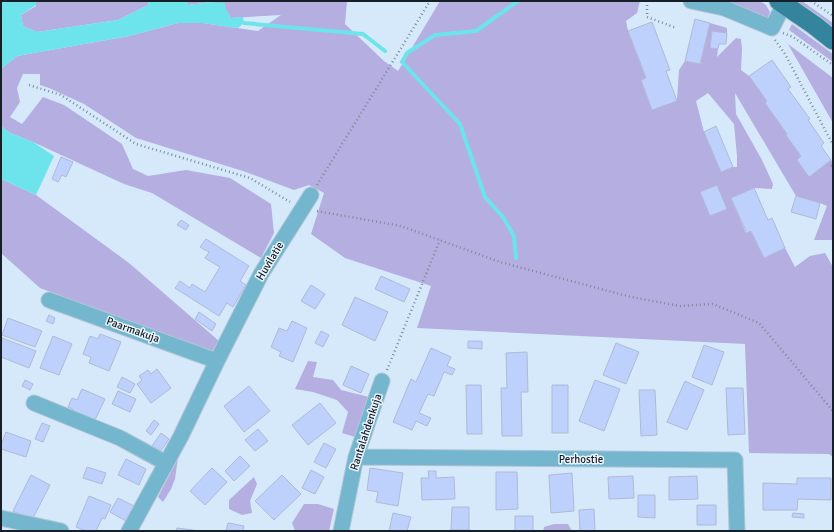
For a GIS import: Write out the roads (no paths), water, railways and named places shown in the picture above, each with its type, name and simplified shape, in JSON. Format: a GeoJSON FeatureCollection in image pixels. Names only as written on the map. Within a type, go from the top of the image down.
{"type":"FeatureCollection","features":[{"type":"Feature","properties":{"kind":"main road"},"geometry":{"type":"LineString","coordinates":[[781,3],[814,25],[833,40]]}},
{"type":"Feature","properties":{"kind":"street"},"geometry":{"type":"LineString","coordinates":[[691,1],[724,8],[773,33],[781,3]]}},
{"type":"Feature","properties":{"kind":"street","name":"Huvilatie"},"geometry":{"type":"LineString","coordinates":[[129,531],[181,436],[217,360],[261,274],[311,195]]}},
{"type":"Feature","properties":{"kind":"street","name":"Paarmakuja"},"geometry":{"type":"LineString","coordinates":[[49,300],[217,360]]}},
{"type":"Feature","properties":{"kind":"street","name":"Rantalahdenkuja"},"geometry":{"type":"LineString","coordinates":[[341,531],[356,458],[382,381]]}},
{"type":"Feature","properties":{"kind":"street"},"geometry":{"type":"LineString","coordinates":[[34,403],[120,438],[166,463]]}},
{"type":"Feature","properties":{"kind":"street","name":"Perhostie"},"geometry":{"type":"LineString","coordinates":[[356,458],[736,460],[737,531]]}},
{"type":"Feature","properties":{"kind":"street"},"geometry":{"type":"LineString","coordinates":[[1,518],[62,531]]}},
{"type":"Feature","properties":{"kind":"water"},"geometry":{"type":"Polygon","coordinates":[[[1,1],[36,1],[36,5],[21,15],[23,26],[37,32],[118,20],[148,5],[149,1],[186,1],[189,5],[210,2],[225,3],[226,10],[231,18],[243,17],[244,23],[238,28],[203,23],[178,23],[129,36],[17,56],[1,69],[1,1]]]}},
{"type":"Feature","properties":{"kind":"water"},"geometry":{"type":"Polygon","coordinates":[[[1,126],[10,133],[33,142],[54,156],[36,195],[1,179],[1,126]]]}},
{"type":"Feature","properties":{"kind":"waterway"},"geometry":{"type":"LineString","coordinates":[[516,258],[514,236],[503,217],[485,197],[460,124],[402,62],[407,53],[435,35],[476,31],[518,1]]}},
{"type":"Feature","properties":{"kind":"waterway"},"geometry":{"type":"LineString","coordinates":[[244,23],[363,34],[385,51]]}}]}
